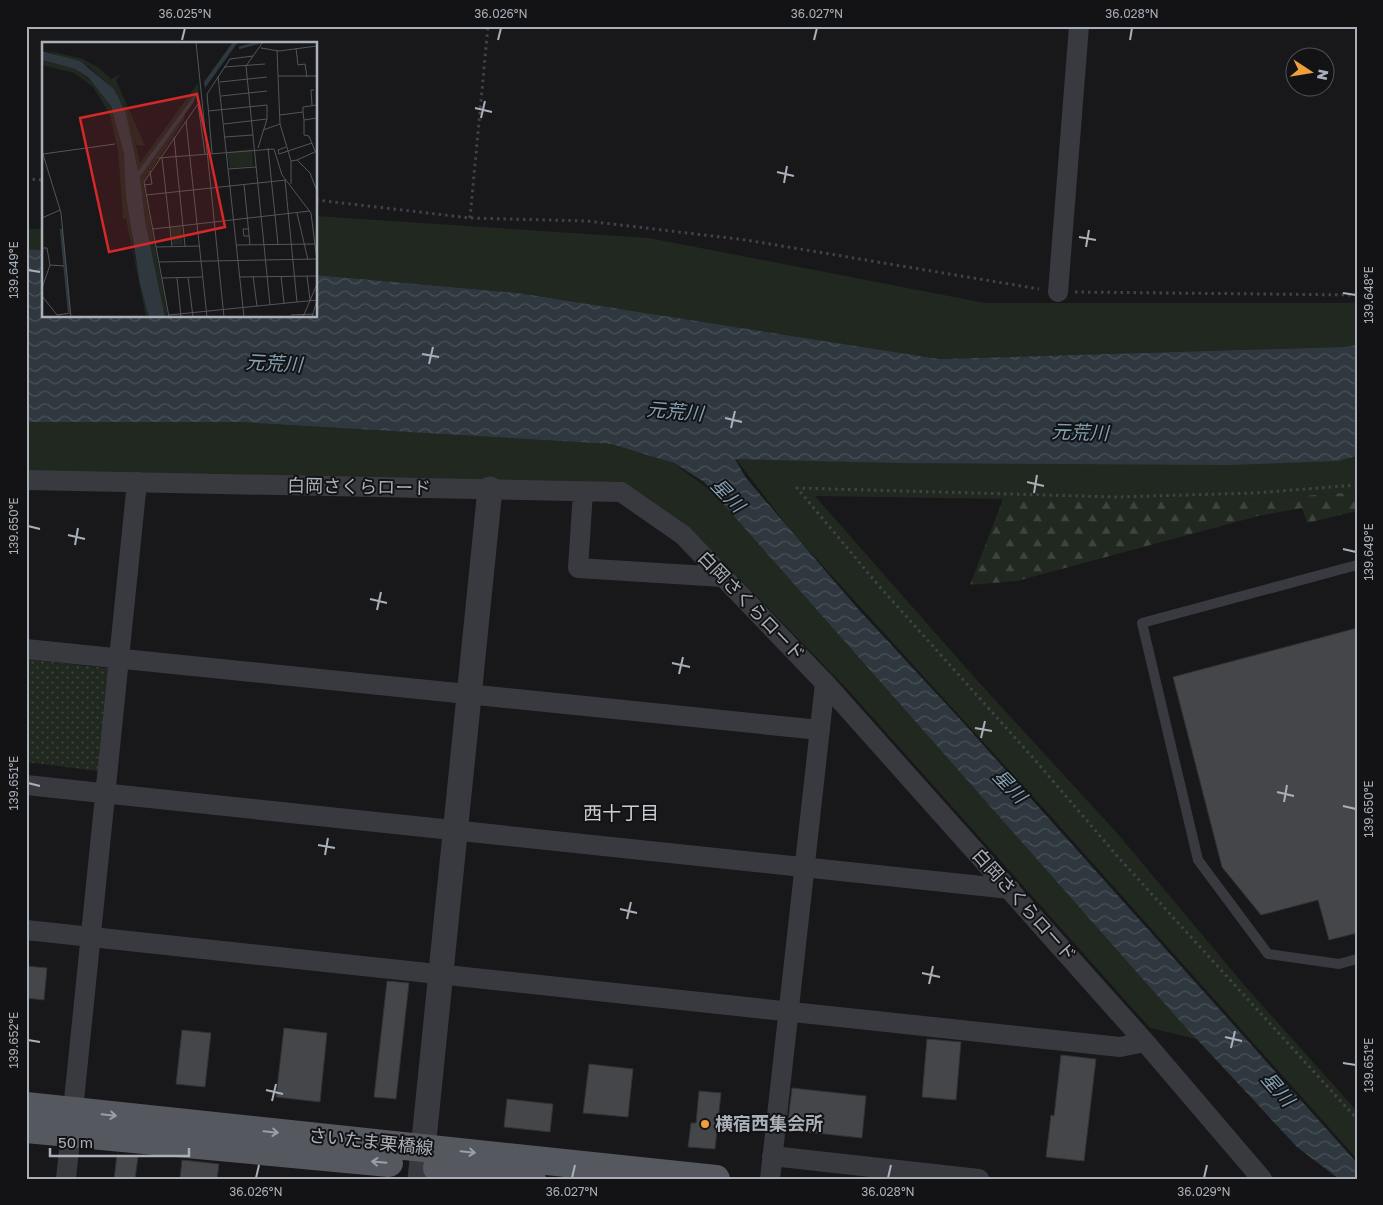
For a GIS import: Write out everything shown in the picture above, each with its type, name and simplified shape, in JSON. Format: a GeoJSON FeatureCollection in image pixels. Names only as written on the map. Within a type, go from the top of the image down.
{"type":"FeatureCollection","features":[{"type":"Feature","properties":{"kind":"main road","name":"さいたま栗橋線"},"geometry":{"type":"LineString","coordinates":[[26,1106],[72,1122],[532,1179]]}},
{"type":"Feature","properties":{"kind":"main road","name":"さいたま栗橋線"},"geometry":{"type":"LineString","coordinates":[[26,1128],[72,1122]]}},
{"type":"Feature","properties":{"kind":"main road","name":"さいたま栗橋線"},"geometry":{"type":"LineString","coordinates":[[422,1164],[716,1179]]}},
{"type":"Feature","properties":{"kind":"street"},"geometry":{"type":"LineString","coordinates":[[1058,292],[1079,26]]}},
{"type":"Feature","properties":{"kind":"street","name":"白岡さくらロード"},"geometry":{"type":"LineString","coordinates":[[26,480],[621,492],[683,535],[825,683],[1145,1042],[1262,1179]]}},
{"type":"Feature","properties":{"kind":"street"},"geometry":{"type":"LineString","coordinates":[[66,1179],[137,482]]}},
{"type":"Feature","properties":{"kind":"street"},"geometry":{"type":"LineString","coordinates":[[422,1164],[490,490]]}},
{"type":"Feature","properties":{"kind":"street"},"geometry":{"type":"LineString","coordinates":[[583,492],[578,568],[723,577]]}},
{"type":"Feature","properties":{"kind":"street"},"geometry":{"type":"LineString","coordinates":[[26,649],[820,730]]}},
{"type":"Feature","properties":{"kind":"street"},"geometry":{"type":"LineString","coordinates":[[770,1179],[825,683]]}},
{"type":"Feature","properties":{"kind":"street"},"geometry":{"type":"LineString","coordinates":[[26,785],[1010,890]]}},
{"type":"Feature","properties":{"kind":"street"},"geometry":{"type":"LineString","coordinates":[[26,930],[1120,1046],[1145,1042]]}},
{"type":"Feature","properties":{"kind":"street"},"geometry":{"type":"LineString","coordinates":[[772,1156],[979,1179]]}},
{"type":"Feature","properties":{"kind":"lane"},"geometry":{"type":"LineString","coordinates":[[1357,565],[1142,623],[1198,860],[1268,954],[1339,964],[1357,959]]}},
{"type":"Feature","properties":{"kind":"path"},"geometry":{"type":"LineString","coordinates":[[470,218],[488,26]]}},
{"type":"Feature","properties":{"kind":"path"},"geometry":{"type":"LineString","coordinates":[[26,179],[42,180]]}},
{"type":"Feature","properties":{"kind":"path"},"geometry":{"type":"LineString","coordinates":[[318,200],[470,218],[587,220],[746,240],[1058,292],[1357,296]]}},
{"type":"Feature","properties":{"kind":"path"},"geometry":{"type":"LineString","coordinates":[[1357,485],[1254,493],[1117,497],[797,488],[879,586],[1118,857],[1357,1119]]}},
{"type":"Feature","properties":{"kind":"green space"},"geometry":{"type":"Polygon","coordinates":[[[318,216],[649,238],[985,303],[1357,302],[1357,345],[939,359],[518,293],[318,275],[318,216]]]}},
{"type":"Feature","properties":{"kind":"green space"},"geometry":{"type":"Polygon","coordinates":[[[26,229],[42,229],[42,250],[26,249],[26,229]]]}},
{"type":"Feature","properties":{"kind":"green space"},"geometry":{"type":"Polygon","coordinates":[[[26,422],[237,422],[611,444],[672,462],[721,498],[1204,1041],[1150,1028],[848,690],[695,533],[622,484],[26,471],[26,422]]]}},
{"type":"Feature","properties":{"kind":"green space"},"geometry":{"type":"Polygon","coordinates":[[[1357,456],[1357,492],[1246,500],[1062,500],[815,496],[975,678],[1117,833],[1245,986],[1357,1111],[1357,1159],[1046,811],[792,532],[735,458],[897,463],[1338,461],[1357,456]]]}},
{"type":"Feature","properties":{"kind":"green space"},"geometry":{"type":"Polygon","coordinates":[[[1357,492],[1357,511],[1307,523],[1302,508],[1258,516],[1017,581],[970,585],[1003,499],[1246,500],[1357,492]]]}},
{"type":"Feature","properties":{"kind":"green space"},"geometry":{"type":"Polygon","coordinates":[[[26,659],[115,669],[105,772],[26,762],[26,659]]]}},
{"type":"Feature","properties":{"kind":"water"},"geometry":{"type":"Polygon","coordinates":[[[26,249],[42,250],[42,318],[318,318],[318,275],[518,293],[939,359],[1357,345],[1357,456],[1338,461],[1229,465],[897,463],[735,459],[746,478],[859,610],[960,719],[1357,1163],[1357,1179],[1339,1179],[1297,1147],[1179,1020],[704,482],[674,463],[611,444],[237,422],[26,422],[26,249]]]}},
{"type":"Feature","properties":{"kind":"building"},"geometry":{"type":"Polygon","coordinates":[[[1357,628],[1357,933],[1329,940],[1318,900],[1261,915],[1222,867],[1173,677],[1357,628]]]}},
{"type":"Feature","properties":{"kind":"building"},"geometry":{"type":"Polygon","coordinates":[[[26,966],[47,968],[44,1000],[26,998],[26,966]]]}},
{"type":"Feature","properties":{"kind":"building"},"geometry":{"type":"Polygon","coordinates":[[[387,981],[409,983],[396,1099],[374,1097],[387,981]]]}},
{"type":"Feature","properties":{"kind":"building"},"geometry":{"type":"Polygon","coordinates":[[[284,1028],[327,1033],[320,1102],[276,1097],[284,1028]]]}},
{"type":"Feature","properties":{"kind":"building"},"geometry":{"type":"Polygon","coordinates":[[[182,1030],[211,1033],[205,1087],[176,1084],[182,1030]]]}},
{"type":"Feature","properties":{"kind":"building"},"geometry":{"type":"Polygon","coordinates":[[[927,1039],[961,1042],[956,1100],[922,1097],[927,1039]]]}},
{"type":"Feature","properties":{"kind":"building"},"geometry":{"type":"Polygon","coordinates":[[[1061,1055],[1096,1059],[1084,1161],[1046,1157],[1051,1115],[1054,1116],[1061,1055]]]}},
{"type":"Feature","properties":{"kind":"building"},"geometry":{"type":"Polygon","coordinates":[[[589,1064],[633,1069],[628,1117],[583,1113],[589,1064]]]}},
{"type":"Feature","properties":{"kind":"building"},"geometry":{"type":"Polygon","coordinates":[[[792,1088],[866,1096],[862,1138],[787,1130],[792,1088]]]}},
{"type":"Feature","properties":{"kind":"building"},"geometry":{"type":"Polygon","coordinates":[[[699,1091],[721,1093],[715,1149],[688,1147],[691,1123],[696,1123],[699,1091]]]}},
{"type":"Feature","properties":{"kind":"building"},"geometry":{"type":"Polygon","coordinates":[[[507,1099],[553,1104],[550,1132],[504,1127],[507,1099]]]}},
{"type":"Feature","properties":{"kind":"building"},"geometry":{"type":"Polygon","coordinates":[[[117,1155],[138,1157],[135,1179],[114,1179],[117,1155]]]}},
{"type":"Feature","properties":{"kind":"building"},"geometry":{"type":"Polygon","coordinates":[[[182,1160],[219,1164],[217,1179],[180,1179],[182,1160]]]}},
{"type":"Feature","properties":{"kind":"place","name":"横宿西集会所"},"geometry":{"type":"Point","coordinates":[705,1124]}},
{"type":"Feature","properties":{"kind":"district","name":"西十丁目"},"geometry":{"type":"Point","coordinates":[621,813]}},
{"type":"Feature","properties":{"kind":"water label","name":"元荒川"},"geometry":{"type":"Point","coordinates":[274,363]}},
{"type":"Feature","properties":{"kind":"water label","name":"元荒川"},"geometry":{"type":"Point","coordinates":[675,411]}},
{"type":"Feature","properties":{"kind":"water label","name":"元荒川"},"geometry":{"type":"Point","coordinates":[1080,432]}},
{"type":"Feature","properties":{"kind":"water label","name":"星川"},"geometry":{"type":"Point","coordinates":[728,495]}},
{"type":"Feature","properties":{"kind":"water label","name":"星川"},"geometry":{"type":"Point","coordinates":[1010,786]}},
{"type":"Feature","properties":{"kind":"water label","name":"星川"},"geometry":{"type":"Point","coordinates":[1278,1089]}}]}
